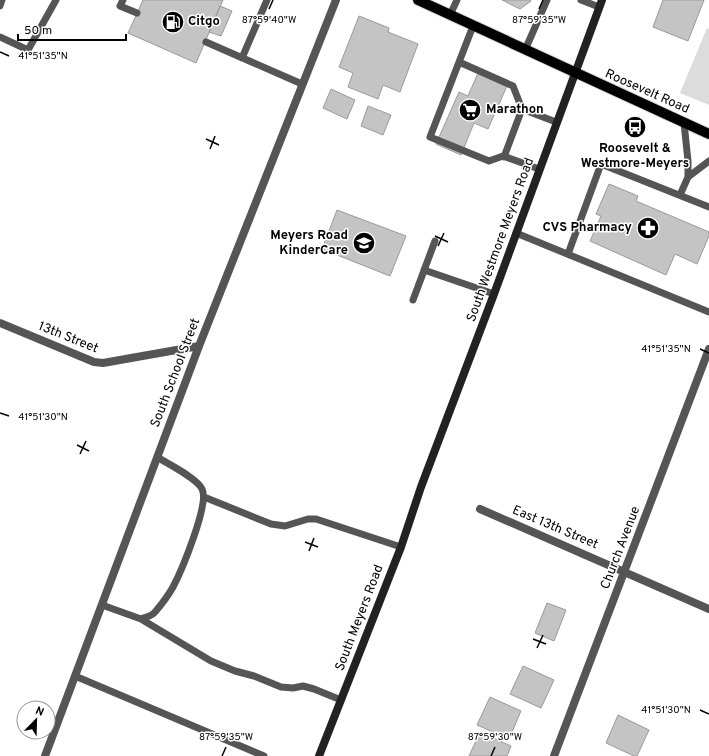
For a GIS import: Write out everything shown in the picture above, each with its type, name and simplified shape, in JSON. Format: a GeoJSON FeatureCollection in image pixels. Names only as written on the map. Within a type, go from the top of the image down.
{"type":"FeatureCollection","features":[{"type":"Feature","properties":{"kind":"main road","name":"Roosevelt Road"},"geometry":{"type":"LineString","coordinates":[[418,0],[709,134]]}},
{"type":"Feature","properties":{"kind":"street","name":"South School Street"},"geometry":{"type":"LineString","coordinates":[[45,756],[199,346],[336,0]]}},
{"type":"Feature","properties":{"kind":"street","name":"South Westmore Meyers Road"},"geometry":{"type":"LineString","coordinates":[[421,487],[494,294],[600,3]]}},
{"type":"Feature","properties":{"kind":"street","name":"13th Street"},"geometry":{"type":"LineString","coordinates":[[0,323],[94,362],[102,363],[199,346]]}},
{"type":"Feature","properties":{"kind":"street","name":"Church Avenue"},"geometry":{"type":"LineString","coordinates":[[554,756],[709,348]]}},
{"type":"Feature","properties":{"kind":"street","name":"South Meyers Road"},"geometry":{"type":"LineString","coordinates":[[319,756],[401,547],[421,487]]}},
{"type":"Feature","properties":{"kind":"street","name":"East 13th Street"},"geometry":{"type":"LineString","coordinates":[[480,508],[709,609]]}},
{"type":"Feature","properties":{"kind":"lane"},"geometry":{"type":"LineString","coordinates":[[0,6],[2,0]]}},
{"type":"Feature","properties":{"kind":"lane"},"geometry":{"type":"LineString","coordinates":[[0,37],[28,50],[56,0]]}},
{"type":"Feature","properties":{"kind":"lane"},"geometry":{"type":"LineString","coordinates":[[123,0],[120,6],[137,13]]}},
{"type":"Feature","properties":{"kind":"lane"},"geometry":{"type":"LineString","coordinates":[[242,58],[267,0]]}},
{"type":"Feature","properties":{"kind":"lane"},"geometry":{"type":"LineString","coordinates":[[450,15],[457,0]]}},
{"type":"Feature","properties":{"kind":"lane"},"geometry":{"type":"LineString","coordinates":[[525,50],[547,0]]}},
{"type":"Feature","properties":{"kind":"lane"},"geometry":{"type":"LineString","coordinates":[[581,0],[600,3]]}},
{"type":"Feature","properties":{"kind":"lane"},"geometry":{"type":"LineString","coordinates":[[473,26],[430,137],[489,161],[504,156],[539,169]]}},
{"type":"Feature","properties":{"kind":"lane"},"geometry":{"type":"LineString","coordinates":[[206,42],[302,84]]}},
{"type":"Feature","properties":{"kind":"lane"},"geometry":{"type":"LineString","coordinates":[[459,62],[513,86],[522,108],[504,156]]}},
{"type":"Feature","properties":{"kind":"lane"},"geometry":{"type":"LineString","coordinates":[[522,108],[556,122]]}},
{"type":"Feature","properties":{"kind":"lane"},"geometry":{"type":"LineString","coordinates":[[680,195],[688,177],[684,123]]}},
{"type":"Feature","properties":{"kind":"lane"},"geometry":{"type":"LineString","coordinates":[[688,177],[709,161]]}},
{"type":"Feature","properties":{"kind":"lane"},"geometry":{"type":"LineString","coordinates":[[568,254],[601,164],[709,207]]}},
{"type":"Feature","properties":{"kind":"lane"},"geometry":{"type":"LineString","coordinates":[[516,233],[709,312]]}},
{"type":"Feature","properties":{"kind":"lane"},"geometry":{"type":"LineString","coordinates":[[413,300],[435,241]]}},
{"type":"Feature","properties":{"kind":"lane"},"geometry":{"type":"LineString","coordinates":[[424,270],[494,294]]}},
{"type":"Feature","properties":{"kind":"lane"},"geometry":{"type":"LineString","coordinates":[[141,619],[154,614],[172,589],[187,556],[204,497],[203,489],[195,480],[157,457]]}},
{"type":"Feature","properties":{"kind":"lane"},"geometry":{"type":"LineString","coordinates":[[204,497],[271,524],[285,526],[308,519],[316,519],[401,547]]}},
{"type":"Feature","properties":{"kind":"lane"},"geometry":{"type":"LineString","coordinates":[[102,605],[141,619],[211,661],[235,672],[254,676],[269,684],[281,687],[293,688],[303,686],[341,700]]}},
{"type":"Feature","properties":{"kind":"lane"},"geometry":{"type":"LineString","coordinates":[[75,676],[264,756]]}},
{"type":"Feature","properties":{"kind":"shaded area"},"geometry":{"type":"Polygon","coordinates":[[[707,28],[709,29],[709,105],[680,93],[707,28]]]}},
{"type":"Feature","properties":{"kind":"building","name":"Citgo"},"geometry":{"type":"Polygon","coordinates":[[[143,0],[223,0],[196,63],[128,33],[143,0]]]}},
{"type":"Feature","properties":{"kind":"building"},"geometry":{"type":"Polygon","coordinates":[[[502,0],[530,0],[531,1],[520,9],[502,0]]]}},
{"type":"Feature","properties":{"kind":"building"},"geometry":{"type":"Polygon","coordinates":[[[663,0],[704,0],[688,41],[653,27],[663,0]]]}},
{"type":"Feature","properties":{"kind":"building"},"geometry":{"type":"Polygon","coordinates":[[[220,6],[232,11],[221,36],[209,32],[220,6]]]}},
{"type":"Feature","properties":{"kind":"building"},"geometry":{"type":"Polygon","coordinates":[[[359,16],[389,28],[388,32],[418,44],[400,92],[383,85],[378,99],[348,87],[353,73],[339,67],[359,16]]]}},
{"type":"Feature","properties":{"kind":"building","name":"Marathon"},"geometry":{"type":"Polygon","coordinates":[[[478,73],[507,86],[488,129],[474,123],[461,155],[436,144],[459,92],[468,96],[478,73]]]}},
{"type":"Feature","properties":{"kind":"building"},"geometry":{"type":"Polygon","coordinates":[[[331,89],[355,100],[347,119],[323,108],[331,89]]]}},
{"type":"Feature","properties":{"kind":"building"},"geometry":{"type":"Polygon","coordinates":[[[368,106],[391,115],[383,135],[361,126],[368,106]]]}},
{"type":"Feature","properties":{"kind":"building","name":"CVS Pharmacy"},"geometry":{"type":"Polygon","coordinates":[[[609,184],[638,196],[636,201],[709,232],[709,236],[697,264],[675,254],[666,275],[590,241],[601,216],[596,214],[609,184]]]}},
{"type":"Feature","properties":{"kind":"building","name":"Meyers Road KinderCare"},"geometry":{"type":"Polygon","coordinates":[[[337,210],[406,236],[390,276],[322,249],[337,210]]]}},
{"type":"Feature","properties":{"kind":"building"},"geometry":{"type":"Polygon","coordinates":[[[547,603],[566,610],[554,641],[535,633],[547,603]]]}},
{"type":"Feature","properties":{"kind":"building"},"geometry":{"type":"Polygon","coordinates":[[[523,666],[554,680],[541,708],[510,694],[523,666]]]}},
{"type":"Feature","properties":{"kind":"building"},"geometry":{"type":"Polygon","coordinates":[[[490,697],[521,711],[509,739],[477,725],[490,697]]]}},
{"type":"Feature","properties":{"kind":"building"},"geometry":{"type":"Polygon","coordinates":[[[618,715],[649,730],[637,756],[606,743],[618,715]]]}},
{"type":"Feature","properties":{"kind":"building"},"geometry":{"type":"Polygon","coordinates":[[[480,732],[511,746],[507,756],[469,756],[480,732]]]}},
{"type":"Feature","properties":{"kind":"place","name":"Citgo"},"geometry":{"type":"Point","coordinates":[173,22]}},
{"type":"Feature","properties":{"kind":"place","name":"Marathon"},"geometry":{"type":"Point","coordinates":[470,110]}},
{"type":"Feature","properties":{"kind":"place","name":"Roosevelt & Westmore-Meyers"},"geometry":{"type":"Point","coordinates":[635,127]}},
{"type":"Feature","properties":{"kind":"place","name":"CVS Pharmacy"},"geometry":{"type":"Point","coordinates":[648,228]}},
{"type":"Feature","properties":{"kind":"place","name":"Meyers Road KinderCare"},"geometry":{"type":"Point","coordinates":[364,243]}}]}
